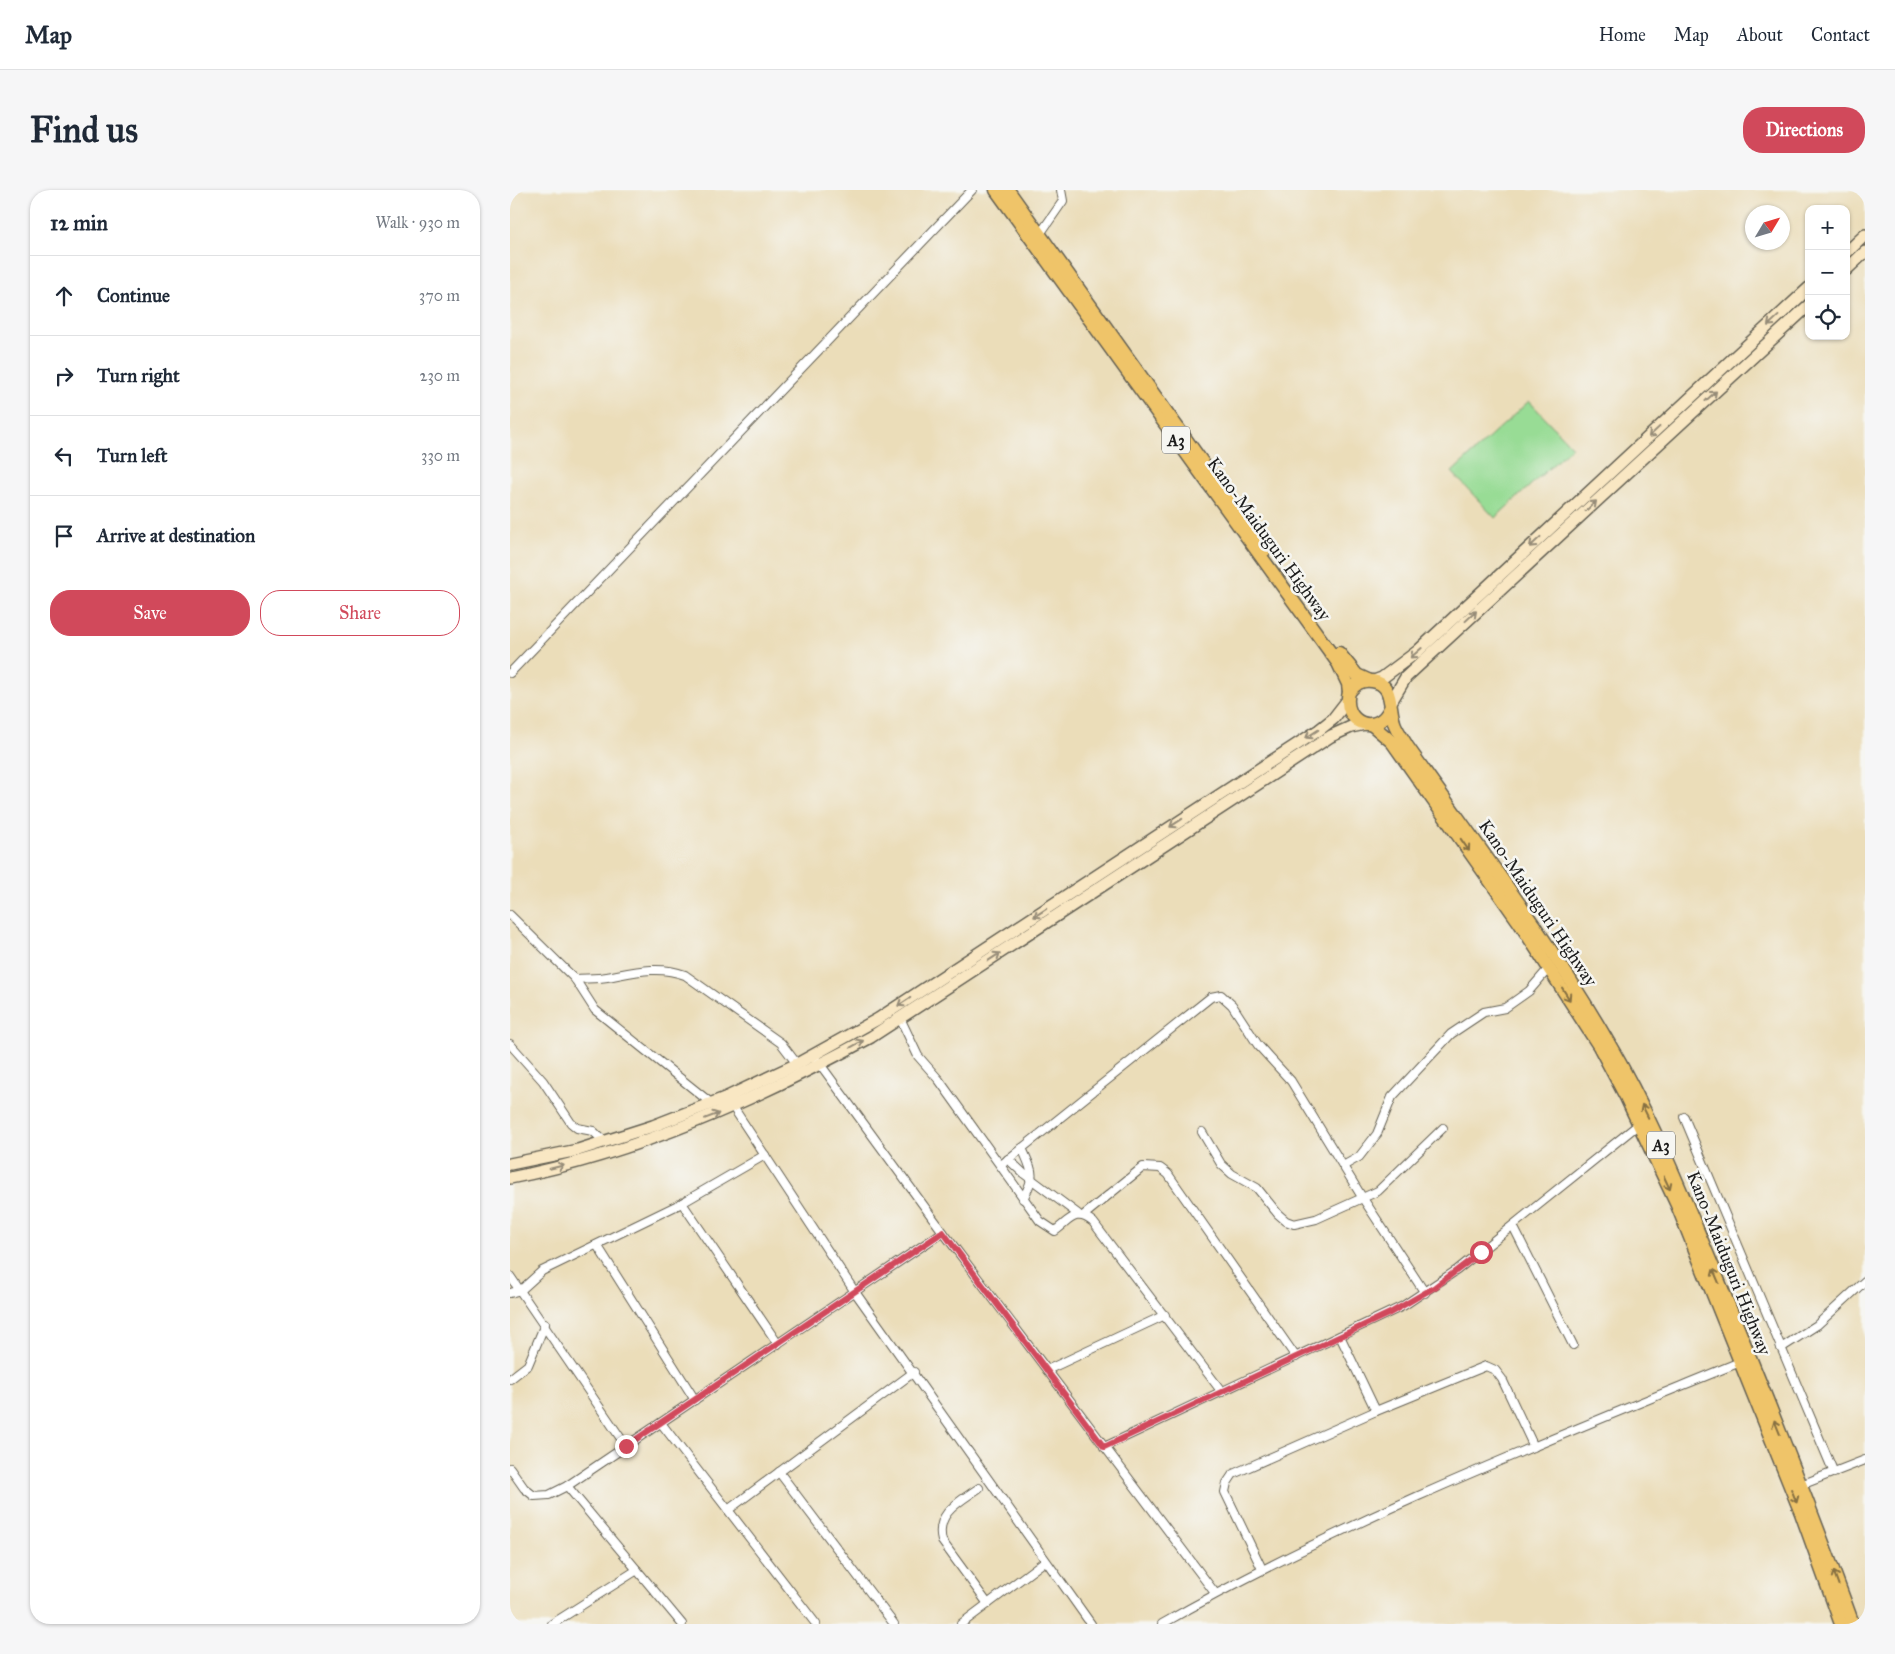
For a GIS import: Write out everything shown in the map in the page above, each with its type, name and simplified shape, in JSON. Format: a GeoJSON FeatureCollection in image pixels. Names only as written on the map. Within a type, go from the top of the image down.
{"type":"FeatureCollection","features":[{"type":"Feature","properties":{"kind":"highway","name":"Kano-Maiduguri Highway"},"geometry":{"type":"LineString","coordinates":[[996,190],[1338,664],[1348,684],[1348,697]]}},
{"type":"Feature","properties":{"kind":"highway","name":"Kano-Maiduguri Highway"},"geometry":{"type":"LineString","coordinates":[[1008,190],[1338,652],[1357,674],[1371,681]]}},
{"type":"Feature","properties":{"kind":"highway"},"geometry":{"type":"LineString","coordinates":[[1348,697],[1360,682],[1371,681]]}},
{"type":"Feature","properties":{"kind":"highway","name":"A3"},"geometry":{"type":"LineString","coordinates":[[1371,681],[1384,687],[1390,705]]}},
{"type":"Feature","properties":{"kind":"highway","name":"A3"},"geometry":{"type":"LineString","coordinates":[[1348,697],[1350,713],[1354,718],[1368,724]]}},
{"type":"Feature","properties":{"kind":"highway","name":"Kano-Maiduguri Highway"},"geometry":{"type":"LineString","coordinates":[[1390,705],[1395,726],[1407,746],[1529,916],[1608,1041],[1659,1140],[1730,1323],[1740,1362],[1814,1548],[1841,1624]]}},
{"type":"Feature","properties":{"kind":"highway"},"geometry":{"type":"LineString","coordinates":[[1368,724],[1383,719],[1390,705]]}},
{"type":"Feature","properties":{"kind":"highway","name":"Kano-Maiduguri Highway"},"geometry":{"type":"LineString","coordinates":[[1368,724],[1392,742],[1520,922],[1598,1046],[1639,1124],[1730,1323],[1801,1485],[1853,1624]]}},
{"type":"Feature","properties":{"kind":"main road"},"geometry":{"type":"LineString","coordinates":[[1849,250],[1865,236]]}},
{"type":"Feature","properties":{"kind":"main road"},"geometry":{"type":"LineString","coordinates":[[1850,266],[1865,252]]}},
{"type":"Feature","properties":{"kind":"main road"},"geometry":{"type":"LineString","coordinates":[[1371,681],[1382,678],[1418,651],[1805,292]]}},
{"type":"Feature","properties":{"kind":"main road"},"geometry":{"type":"LineString","coordinates":[[1390,705],[1406,677],[1805,309]]}},
{"type":"Feature","properties":{"kind":"main road"},"geometry":{"type":"LineString","coordinates":[[510,1164],[578,1150],[605,1142],[711,1103],[797,1064],[817,1060],[1319,730],[1333,719],[1348,697]]}},
{"type":"Feature","properties":{"kind":"main road"},"geometry":{"type":"LineString","coordinates":[[510,1178],[584,1161],[733,1107],[817,1060],[900,1018],[1331,736],[1351,727],[1368,724]]}},
{"type":"Feature","properties":{"kind":"street"},"geometry":{"type":"LineString","coordinates":[[510,673],[972,190]]}},
{"type":"Feature","properties":{"kind":"street"},"geometry":{"type":"LineString","coordinates":[[1040,234],[1063,201],[1061,190]]}},
{"type":"Feature","properties":{"kind":"street"},"geometry":{"type":"LineString","coordinates":[[510,915],[575,979],[595,1010],[711,1103]]}},
{"type":"Feature","properties":{"kind":"street"},"geometry":{"type":"LineString","coordinates":[[1343,1166],[1359,1156],[1377,1134],[1392,1096],[1451,1034],[1484,1012],[1505,1008],[1529,991],[1549,968]]}},
{"type":"Feature","properties":{"kind":"street"},"geometry":{"type":"LineString","coordinates":[[575,979],[605,977],[646,969],[669,970],[685,975],[781,1043],[797,1064]]}},
{"type":"Feature","properties":{"kind":"street"},"geometry":{"type":"LineString","coordinates":[[1001,1165],[1211,997],[1221,995],[1232,1005],[1258,1045],[1291,1081],[1362,1197],[1425,1293]]}},
{"type":"Feature","properties":{"kind":"street"},"geometry":{"type":"LineString","coordinates":[[900,1018],[918,1056],[939,1080],[1040,1221],[1055,1230],[1081,1214],[1143,1167],[1160,1168],[1168,1174],[1296,1357]]}},
{"type":"Feature","properties":{"kind":"street"},"geometry":{"type":"LineString","coordinates":[[510,1044],[543,1082],[571,1123],[577,1128],[593,1131],[605,1142]]}},
{"type":"Feature","properties":{"kind":"street"},"geometry":{"type":"LineString","coordinates":[[817,1060],[943,1232],[1215,1594]]}},
{"type":"Feature","properties":{"kind":"street"},"geometry":{"type":"LineString","coordinates":[[733,1107],[855,1292],[914,1372],[1091,1624]]}},
{"type":"Feature","properties":{"kind":"street"},"geometry":{"type":"LineString","coordinates":[[1684,1117],[1834,1473]]}},
{"type":"Feature","properties":{"kind":"street"},"geometry":{"type":"LineString","coordinates":[[1104,1447],[1390,1313],[1425,1293],[1513,1226],[1639,1124]]}},
{"type":"Feature","properties":{"kind":"street"},"geometry":{"type":"LineString","coordinates":[[1202,1132],[1221,1164],[1232,1174],[1257,1188],[1286,1221],[1294,1224],[1316,1219],[1378,1191],[1443,1128]]}},
{"type":"Feature","properties":{"kind":"street"},"geometry":{"type":"LineString","coordinates":[[1022,1148],[1032,1171],[1032,1180],[1023,1199]]}},
{"type":"Feature","properties":{"kind":"street"},"geometry":{"type":"LineString","coordinates":[[510,1293],[521,1290],[542,1271],[682,1204],[765,1155]]}},
{"type":"Feature","properties":{"kind":"street"},"geometry":{"type":"LineString","coordinates":[[1008,1159],[1032,1180],[1101,1230],[1222,1392]]}},
{"type":"Feature","properties":{"kind":"street"},"geometry":{"type":"LineString","coordinates":[[682,1204],[778,1344]]}},
{"type":"Feature","properties":{"kind":"street"},"geometry":{"type":"LineString","coordinates":[[1513,1226],[1573,1345]]}},
{"type":"Feature","properties":{"kind":"street"},"geometry":{"type":"LineString","coordinates":[[510,1468],[524,1488],[534,1496],[549,1495],[567,1486],[943,1232]]}},
{"type":"Feature","properties":{"kind":"street"},"geometry":{"type":"LineString","coordinates":[[597,1245],[695,1400]]}},
{"type":"Feature","properties":{"kind":"street"},"geometry":{"type":"LineString","coordinates":[[510,1276],[545,1324],[626,1446]]}},
{"type":"Feature","properties":{"kind":"street"},"geometry":{"type":"LineString","coordinates":[[1781,1348],[1817,1325],[1865,1281]]}},
{"type":"Feature","properties":{"kind":"street"},"geometry":{"type":"LineString","coordinates":[[1047,1370],[1165,1315]]}},
{"type":"Feature","properties":{"kind":"street"},"geometry":{"type":"LineString","coordinates":[[510,1380],[528,1366],[545,1324]]}},
{"type":"Feature","properties":{"kind":"street"},"geometry":{"type":"LineString","coordinates":[[1340,1336],[1376,1411]]}},
{"type":"Feature","properties":{"kind":"street"},"geometry":{"type":"LineString","coordinates":[[1162,1624],[1262,1569],[1410,1499],[1740,1362]]}},
{"type":"Feature","properties":{"kind":"street"},"geometry":{"type":"LineString","coordinates":[[1262,1569],[1225,1492],[1227,1483],[1233,1474],[1376,1411],[1486,1366],[1494,1370],[1502,1379],[1534,1447]]}},
{"type":"Feature","properties":{"kind":"street"},"geometry":{"type":"LineString","coordinates":[[728,1510],[914,1372]]}},
{"type":"Feature","properties":{"kind":"street"},"geometry":{"type":"LineString","coordinates":[[661,1423],[816,1624]]}},
{"type":"Feature","properties":{"kind":"street"},"geometry":{"type":"LineString","coordinates":[[1801,1485],[1865,1460]]}},
{"type":"Feature","properties":{"kind":"street"},"geometry":{"type":"LineString","coordinates":[[779,1472],[894,1624]]}},
{"type":"Feature","properties":{"kind":"street"},"geometry":{"type":"LineString","coordinates":[[567,1486],[682,1624]]}},
{"type":"Feature","properties":{"kind":"street"},"geometry":{"type":"LineString","coordinates":[[979,1488],[946,1512],[940,1531],[942,1541],[988,1604]]}},
{"type":"Feature","properties":{"kind":"street"},"geometry":{"type":"LineString","coordinates":[[960,1624],[970,1621],[988,1604],[1046,1561]]}},
{"type":"Feature","properties":{"kind":"street"},"geometry":{"type":"LineString","coordinates":[[552,1624],[637,1570]]}},
{"type":"Feature","properties":{"kind":"green space"},"geometry":{"type":"Polygon","coordinates":[[[1529,401],[1572,447],[1495,518],[1452,472],[1529,401]]]}},
{"type":"Feature","properties":{"kind":"route"},"geometry":{"type":"LineString","coordinates":[[626,1446],[943,1232],[1104,1447],[1390,1313],[1435,1287],[1481,1252]]}}]}
